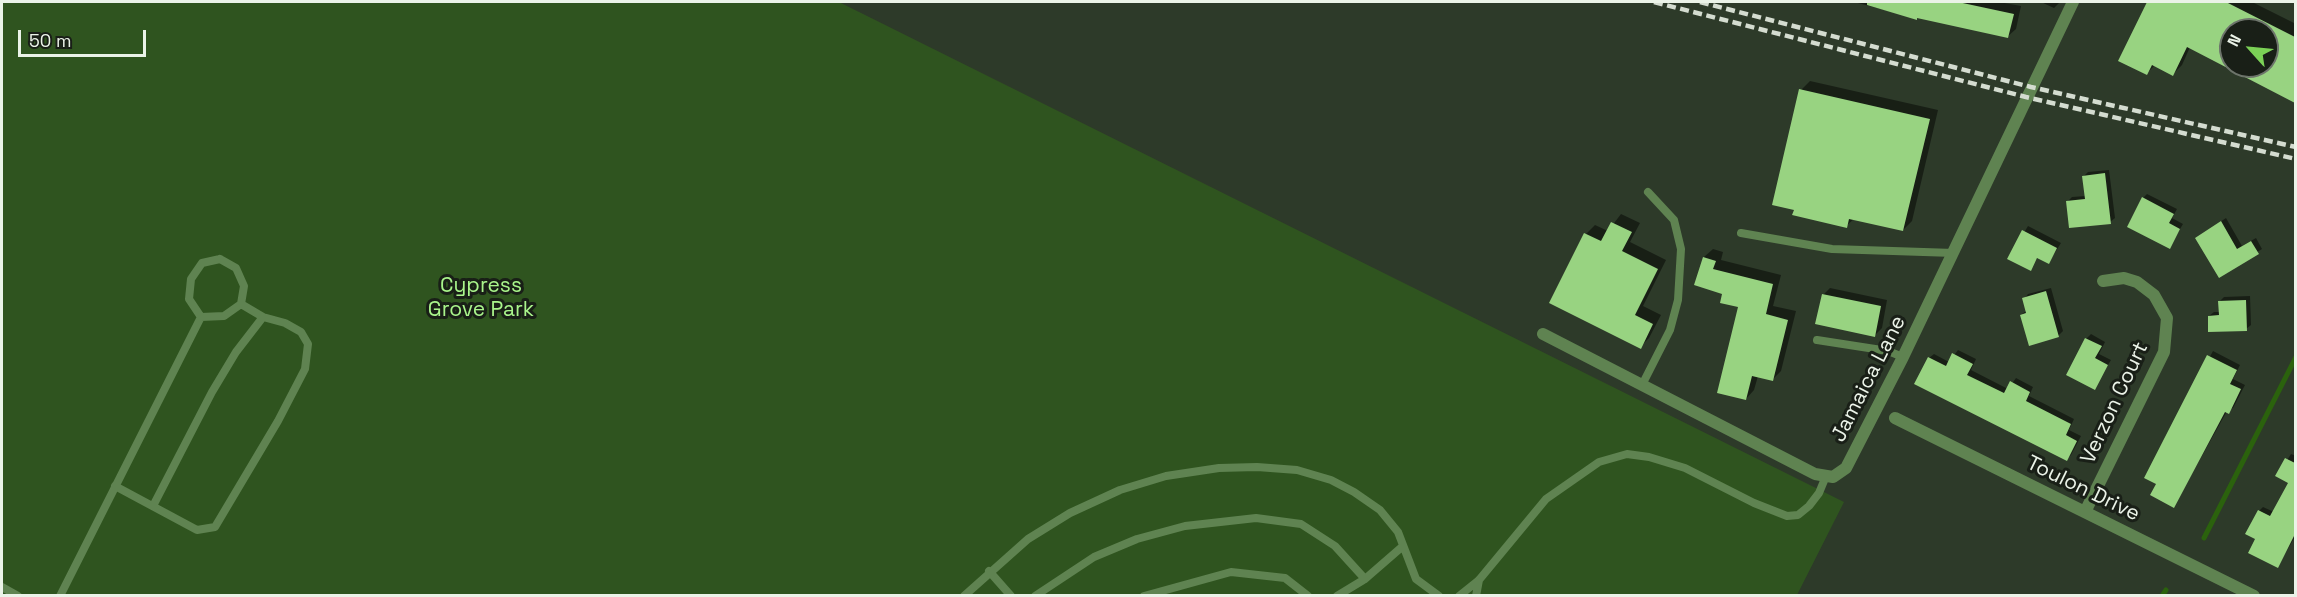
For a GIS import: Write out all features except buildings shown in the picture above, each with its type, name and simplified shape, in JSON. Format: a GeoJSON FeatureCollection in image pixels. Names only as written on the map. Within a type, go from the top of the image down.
{"type":"FeatureCollection","features":[{"type":"Feature","properties":{"kind":"street","name":"Jamaica Lane"},"geometry":{"type":"LineString","coordinates":[[1826,476],[1833,477],[1846,468],[1954,253],[2073,2]]}},
{"type":"Feature","properties":{"kind":"street","name":"Verzon Court"},"geometry":{"type":"LineString","coordinates":[[2085,512],[2164,352],[2167,318],[2154,295],[2137,282],[2124,278],[2103,281]]}},
{"type":"Feature","properties":{"kind":"street"},"geometry":{"type":"LineString","coordinates":[[1543,334],[1815,474],[1826,476]]}},
{"type":"Feature","properties":{"kind":"street","name":"Toulon Drive"},"geometry":{"type":"LineString","coordinates":[[1894,418],[2254,596]]}},
{"type":"Feature","properties":{"kind":"lane"},"geometry":{"type":"LineString","coordinates":[[1642,385],[1670,330],[1678,300],[1681,249],[1674,220],[1648,192]]}},
{"type":"Feature","properties":{"kind":"lane"},"geometry":{"type":"LineString","coordinates":[[1741,233],[1832,249],[1954,253]]}},
{"type":"Feature","properties":{"kind":"lane"},"geometry":{"type":"LineString","coordinates":[[220,259],[236,268],[244,286],[241,304],[224,316],[201,317],[189,299],[190,279],[202,263],[220,259]]}},
{"type":"Feature","properties":{"kind":"lane"},"geometry":{"type":"LineString","coordinates":[[115,486],[198,530],[214,527],[278,421],[305,369],[308,344],[301,332],[285,323],[263,317],[241,304]]}},
{"type":"Feature","properties":{"kind":"lane"},"geometry":{"type":"LineString","coordinates":[[60,596],[201,317]]}},
{"type":"Feature","properties":{"kind":"lane"},"geometry":{"type":"LineString","coordinates":[[153,506],[212,392],[236,352],[263,317]]}},
{"type":"Feature","properties":{"kind":"lane"},"geometry":{"type":"LineString","coordinates":[[1817,340],[1888,351],[1903,357]]}},
{"type":"Feature","properties":{"kind":"lane"},"geometry":{"type":"LineString","coordinates":[[1459,596],[1479,580],[1546,499],[1599,462],[1627,454],[1649,457],[1685,468],[1754,503],[1787,516],[1798,515],[1809,506],[1819,494],[1826,476]]}},
{"type":"Feature","properties":{"kind":"lane"},"geometry":{"type":"LineString","coordinates":[[964,596],[989,572],[1036,534],[1070,513],[1120,490],[1166,476],[1219,468],[1297,470],[1330,480],[1354,492],[1380,510],[1398,532],[1416,579],[1439,596]]}},
{"type":"Feature","properties":{"kind":"lane"},"geometry":{"type":"LineString","coordinates":[[1035,596],[1094,557],[1137,539],[1185,526],[1256,518],[1301,524],[1335,546],[1365,579]]}},
{"type":"Feature","properties":{"kind":"lane"},"geometry":{"type":"LineString","coordinates":[[1337,596],[1365,579],[1403,546]]}},
{"type":"Feature","properties":{"kind":"lane"},"geometry":{"type":"LineString","coordinates":[[989,572],[1011,596]]}},
{"type":"Feature","properties":{"kind":"lane"},"geometry":{"type":"LineString","coordinates":[[1144,596],[1231,572],[1285,578],[1308,596]]}},
{"type":"Feature","properties":{"kind":"lane"},"geometry":{"type":"LineString","coordinates":[[1476,596],[1479,580]]}},
{"type":"Feature","properties":{"kind":"lane"},"geometry":{"type":"LineString","coordinates":[[2,587],[18,596]]}},
{"type":"Feature","properties":{"kind":"green space","name":"Cypress Grove Park"},"geometry":{"type":"Polygon","coordinates":[[[2,2],[839,2],[1844,502],[1797,595],[2,595],[2,2]]]}},
{"type":"Feature","properties":{"kind":"waterway"},"geometry":{"type":"LineString","coordinates":[[2204,538],[2296,357]]}},
{"type":"Feature","properties":{"kind":"waterway"},"geometry":{"type":"LineString","coordinates":[[2162,596],[2166,590]]}},
{"type":"Feature","properties":{"kind":"railway"},"geometry":{"type":"LineString","coordinates":[[1654,2],[2026,97],[2296,159]]}},
{"type":"Feature","properties":{"kind":"railway"},"geometry":{"type":"LineString","coordinates":[[1700,2],[2031,87],[2296,147]]}}]}
